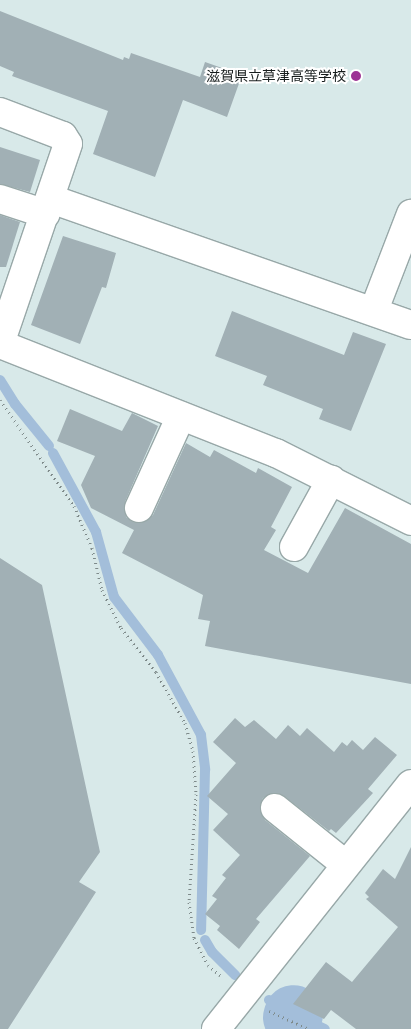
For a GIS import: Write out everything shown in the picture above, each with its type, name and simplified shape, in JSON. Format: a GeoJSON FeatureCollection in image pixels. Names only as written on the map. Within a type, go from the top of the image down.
{"type":"FeatureCollection","features":[{"type":"Feature","properties":{"kind":"street"},"geometry":{"type":"LineString","coordinates":[[0,112],[63,136],[68,144],[49,207],[0,344],[276,453],[411,521]]}},
{"type":"Feature","properties":{"kind":"street"},"geometry":{"type":"LineString","coordinates":[[0,199],[49,207],[374,310],[411,325]]}},
{"type":"Feature","properties":{"kind":"street"},"geometry":{"type":"LineString","coordinates":[[374,310],[411,214]]}},
{"type":"Feature","properties":{"kind":"street"},"geometry":{"type":"LineString","coordinates":[[139,508],[182,416]]}},
{"type":"Feature","properties":{"kind":"street"},"geometry":{"type":"LineString","coordinates":[[294,547],[330,480]]}},
{"type":"Feature","properties":{"kind":"street"},"geometry":{"type":"LineString","coordinates":[[216,1029],[345,864],[411,784]]}},
{"type":"Feature","properties":{"kind":"street"},"geometry":{"type":"LineString","coordinates":[[275,808],[345,864]]}},
{"type":"Feature","properties":{"kind":"path"},"geometry":{"type":"LineString","coordinates":[[0,400],[74,506],[92,548],[102,590],[121,628],[156,672],[185,723],[192,750],[196,794],[189,902],[194,938],[208,965],[243,996],[309,1029]]}},
{"type":"Feature","properties":{"kind":"building"},"geometry":{"type":"Polygon","coordinates":[[[0,11],[123,60],[124,57],[129,59],[131,53],[200,77],[205,62],[242,75],[227,117],[183,100],[155,177],[93,154],[108,111],[12,76],[14,72],[0,66],[0,11]]]}},
{"type":"Feature","properties":{"kind":"building"},"geometry":{"type":"Polygon","coordinates":[[[0,147],[40,160],[30,192],[0,184],[0,147]]]}},
{"type":"Feature","properties":{"kind":"building"},"geometry":{"type":"Polygon","coordinates":[[[0,215],[20,222],[6,267],[0,267],[0,215]]]}},
{"type":"Feature","properties":{"kind":"building"},"geometry":{"type":"Polygon","coordinates":[[[63,236],[116,253],[106,288],[102,287],[80,344],[31,325],[63,236]]]}},
{"type":"Feature","properties":{"kind":"building"},"geometry":{"type":"Polygon","coordinates":[[[232,311],[344,355],[353,332],[386,344],[351,431],[319,419],[323,409],[263,385],[267,376],[215,356],[232,311]]]}},
{"type":"Feature","properties":{"kind":"building"},"geometry":{"type":"Polygon","coordinates":[[[70,409],[122,431],[132,413],[158,426],[125,502],[126,517],[133,522],[141,523],[153,515],[186,443],[210,457],[214,450],[256,473],[258,468],[292,487],[271,527],[276,530],[264,550],[308,573],[345,508],[411,544],[411,684],[205,646],[210,621],[198,619],[203,595],[122,553],[134,530],[91,508],[81,485],[95,456],[57,441],[70,409]]]}},
{"type":"Feature","properties":{"kind":"building"},"geometry":{"type":"Polygon","coordinates":[[[0,558],[42,585],[100,852],[79,882],[96,892],[8,1029],[0,1029],[0,558]]]}},
{"type":"Feature","properties":{"kind":"building"},"geometry":{"type":"Polygon","coordinates":[[[235,718],[245,727],[254,720],[276,739],[288,725],[300,736],[307,728],[334,752],[342,742],[347,746],[352,740],[363,750],[375,737],[397,755],[368,789],[373,793],[336,833],[331,829],[329,831],[284,796],[277,793],[263,798],[260,806],[265,820],[310,856],[256,919],[260,922],[239,949],[217,930],[220,926],[205,914],[217,899],[212,896],[226,878],[222,875],[240,855],[213,830],[228,814],[207,796],[236,763],[213,742],[235,718]]]}},
{"type":"Feature","properties":{"kind":"building"},"geometry":{"type":"Polygon","coordinates":[[[411,847],[411,1029],[356,1029],[331,1010],[324,1019],[293,1004],[326,962],[352,982],[398,927],[366,899],[369,897],[365,893],[383,869],[395,879],[411,847]]]}},
{"type":"Feature","properties":{"kind":"waterway"},"geometry":{"type":"LineString","coordinates":[[0,380],[15,404],[49,446]]}},
{"type":"Feature","properties":{"kind":"waterway"},"geometry":{"type":"LineString","coordinates":[[53,453],[96,532],[114,597],[158,655],[201,735],[205,770],[201,930]]}},
{"type":"Feature","properties":{"kind":"waterway"},"geometry":{"type":"LineString","coordinates":[[205,940],[212,952],[235,975]]}},
{"type":"Feature","properties":{"kind":"waterway"},"geometry":{"type":"LineString","coordinates":[[269,1000],[303,1020]]}},
{"type":"Feature","properties":{"kind":"waterway"},"geometry":{"type":"LineString","coordinates":[[312,1023],[325,1029]]}},
{"type":"Feature","properties":{"kind":"place","name":"滋賀県立草津高等学校"},"geometry":{"type":"Point","coordinates":[356,76]}}]}
